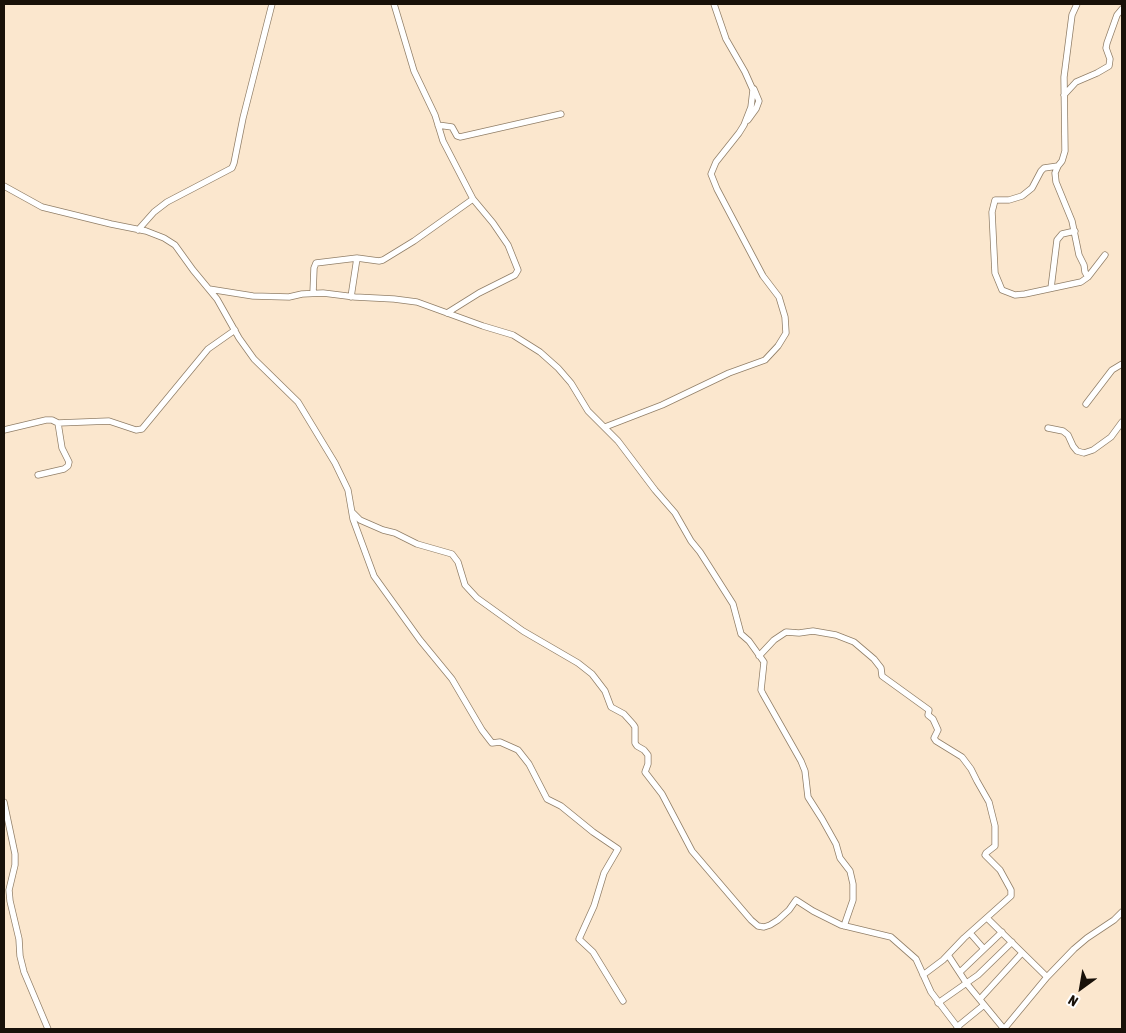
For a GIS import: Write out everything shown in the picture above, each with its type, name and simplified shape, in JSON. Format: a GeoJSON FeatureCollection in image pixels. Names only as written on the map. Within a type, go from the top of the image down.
{"type":"FeatureCollection","features":[{"type":"Feature","properties":{"kind":"street"},"geometry":{"type":"LineString","coordinates":[[138,230],[154,212],[167,202],[232,168],[272,4]]}},
{"type":"Feature","properties":{"kind":"street"},"geometry":{"type":"LineString","coordinates":[[394,4],[414,71],[438,125],[443,141],[473,199],[508,245],[518,270],[517,274],[479,293],[447,313]]}},
{"type":"Feature","properties":{"kind":"street"},"geometry":{"type":"LineString","coordinates":[[606,427],[662,405],[724,375],[764,360],[784,338],[785,317],[778,298],[763,276],[717,189],[712,174],[716,162],[740,133],[756,109],[759,101],[726,39],[714,4]]}},
{"type":"Feature","properties":{"kind":"street"},"geometry":{"type":"LineString","coordinates":[[1078,4],[1072,15],[1064,76],[1064,151],[1055,177],[1075,231],[1084,272],[1088,277]]}},
{"type":"Feature","properties":{"kind":"street"},"geometry":{"type":"LineString","coordinates":[[1064,95],[1076,82],[1098,73],[1108,66],[1110,59],[1106,43],[1122,9]]}},
{"type":"Feature","properties":{"kind":"street"},"geometry":{"type":"LineString","coordinates":[[438,125],[452,127],[457,136],[460,137],[561,114]]}},
{"type":"Feature","properties":{"kind":"street"},"geometry":{"type":"LineString","coordinates":[[1058,166],[1041,170],[1032,188],[1022,196],[1009,200],[997,199],[992,206],[994,265],[996,278],[1001,288],[1015,294],[1080,282],[1088,277],[1105,256]]}},
{"type":"Feature","properties":{"kind":"street"},"geometry":{"type":"LineString","coordinates":[[4,186],[42,207],[156,234],[175,245],[209,289],[254,359],[288,391],[305,412],[343,478],[348,490],[361,544],[374,576],[417,636],[452,679],[482,730],[492,743],[500,742],[518,750],[547,799],[561,806],[618,849],[604,873],[594,906],[579,939],[593,952],[623,1002]]}},
{"type":"Feature","properties":{"kind":"street"},"geometry":{"type":"LineString","coordinates":[[313,293],[316,263],[357,258],[383,260],[414,241],[473,199]]}},
{"type":"Feature","properties":{"kind":"street"},"geometry":{"type":"LineString","coordinates":[[1052,288],[1057,240],[1062,234],[1075,231]]}},
{"type":"Feature","properties":{"kind":"street"},"geometry":{"type":"LineString","coordinates":[[351,297],[357,258]]}},
{"type":"Feature","properties":{"kind":"street"},"geometry":{"type":"LineString","coordinates":[[209,289],[253,296],[289,297],[313,293],[408,300],[513,335],[540,352],[566,376],[588,412],[606,427],[625,449],[655,490],[675,513],[691,541],[733,604],[741,634],[749,641],[764,662],[761,690],[805,771],[808,798],[836,844],[840,858],[850,871],[853,884],[853,900],[844,926]]}},
{"type":"Feature","properties":{"kind":"street"},"geometry":{"type":"LineString","coordinates":[[4,430],[46,420],[58,423],[109,421],[136,430],[142,429],[208,349],[215,342],[235,330]]}},
{"type":"Feature","properties":{"kind":"street"},"geometry":{"type":"LineString","coordinates":[[1086,404],[1101,383],[1120,365],[1122,358]]}},
{"type":"Feature","properties":{"kind":"street"},"geometry":{"type":"LineString","coordinates":[[1048,428],[1063,431],[1068,435],[1077,451],[1084,453],[1093,450],[1112,437],[1122,422]]}},
{"type":"Feature","properties":{"kind":"street"},"geometry":{"type":"LineString","coordinates":[[38,475],[64,469],[68,466],[69,462],[62,448],[58,423]]}},
{"type":"Feature","properties":{"kind":"street"},"geometry":{"type":"LineString","coordinates":[[352,512],[360,520],[383,530],[417,544],[452,554],[458,562],[465,585],[477,598],[523,631],[578,663],[592,674],[605,691],[611,706],[624,714],[633,724],[635,728],[635,743],[648,755],[648,764],[645,772],[662,794],[692,851],[750,920],[758,926],[770,925],[783,915],[796,900],[813,912],[844,926],[891,937],[916,959],[938,1003],[958,1028],[984,1005]]}},
{"type":"Feature","properties":{"kind":"street"},"geometry":{"type":"LineString","coordinates":[[759,656],[774,640],[786,632],[813,631],[836,635],[857,644],[878,664],[881,668],[882,676],[929,710],[928,716],[933,719],[938,730],[934,735],[936,740],[966,762],[988,802],[995,826],[993,862],[1000,870],[1011,894],[948,955],[923,975]]}},
{"type":"Feature","properties":{"kind":"street"},"geometry":{"type":"LineString","coordinates":[[4,802],[15,854],[15,864],[9,890],[19,939],[20,956],[24,972],[48,1029]]}},
{"type":"Feature","properties":{"kind":"street"},"geometry":{"type":"LineString","coordinates":[[4,882],[10,880]]}},
{"type":"Feature","properties":{"kind":"street"},"geometry":{"type":"LineString","coordinates":[[948,955],[967,984],[1004,1029],[1047,977],[1074,949],[1122,912]]}},
{"type":"Feature","properties":{"kind":"street"},"geometry":{"type":"LineString","coordinates":[[988,918],[1047,977]]}},
{"type":"Feature","properties":{"kind":"street"},"geometry":{"type":"LineString","coordinates":[[960,972],[1002,932]]}},
{"type":"Feature","properties":{"kind":"street"},"geometry":{"type":"LineString","coordinates":[[970,933],[984,949]]}},
{"type":"Feature","properties":{"kind":"street"},"geometry":{"type":"LineString","coordinates":[[938,1003],[967,984],[1012,942]]}},
{"type":"Feature","properties":{"kind":"street"},"geometry":{"type":"LineString","coordinates":[[980,999],[1022,953]]}}]}
